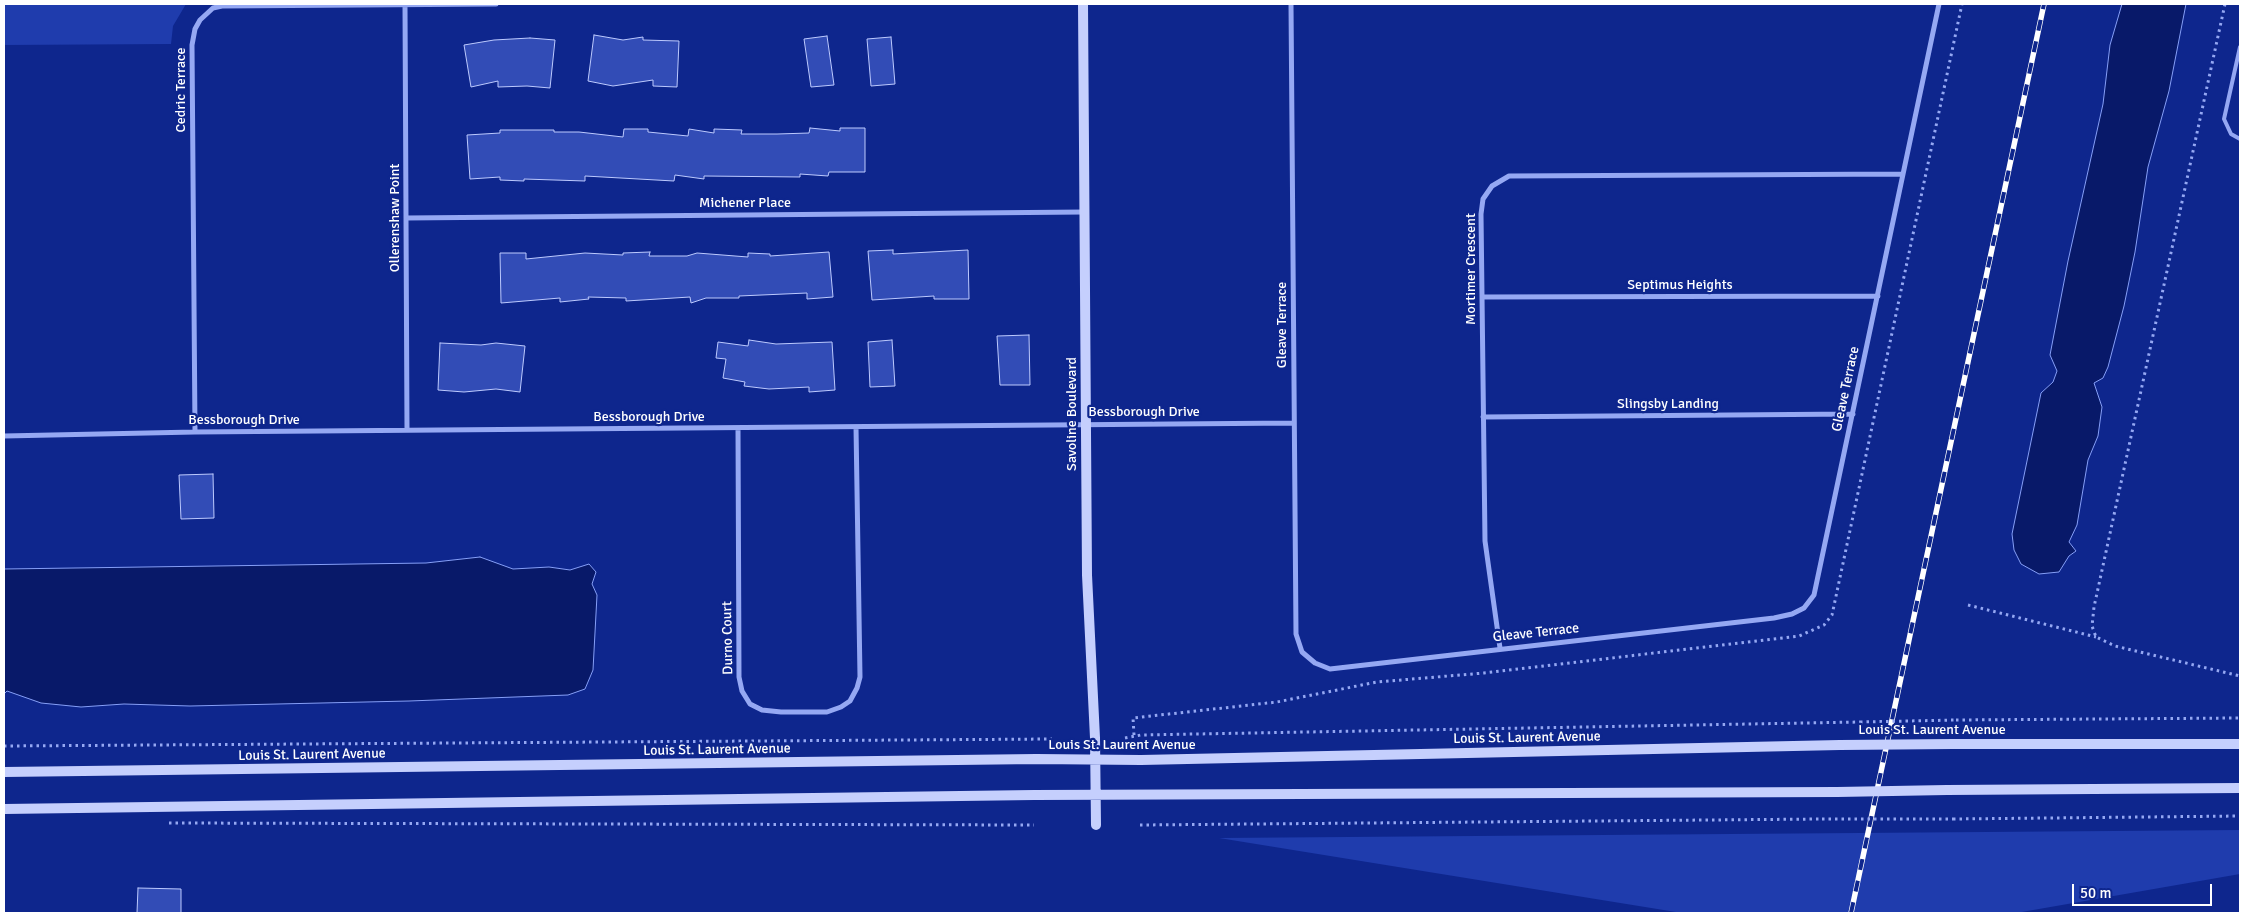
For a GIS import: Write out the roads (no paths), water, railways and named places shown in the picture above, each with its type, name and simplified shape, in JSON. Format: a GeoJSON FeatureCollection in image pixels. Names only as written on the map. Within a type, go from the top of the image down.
{"type":"FeatureCollection","features":[{"type":"Feature","properties":{"kind":"main road","name":"Savoline Boulevard"},"geometry":{"type":"LineString","coordinates":[[1083,4],[1087,576],[1096,825]]}},
{"type":"Feature","properties":{"kind":"main road","name":"Louis St. Laurent Avenue"},"geometry":{"type":"LineString","coordinates":[[4,772],[1095,760],[1840,744],[2240,744]]}},
{"type":"Feature","properties":{"kind":"main road"},"geometry":{"type":"LineString","coordinates":[[4,809],[1095,795],[1837,792],[2240,788]]}},
{"type":"Feature","properties":{"kind":"street","name":"Cedric Terrace"},"geometry":{"type":"LineString","coordinates":[[195,432],[192,45],[195,29],[207,12],[222,6],[496,4]]}},
{"type":"Feature","properties":{"kind":"street","name":"Gleave Terrace"},"geometry":{"type":"LineString","coordinates":[[1292,4],[1296,634],[1302,652],[1315,663],[1330,669],[1774,618],[1792,614],[1804,608],[1814,595],[1939,4]]}},
{"type":"Feature","properties":{"kind":"street","name":"Ollerenshaw Point"},"geometry":{"type":"LineString","coordinates":[[405,5],[407,430]]}},
{"type":"Feature","properties":{"kind":"street","name":"Mortimer Crescent"},"geometry":{"type":"LineString","coordinates":[[1500,648],[1485,542],[1481,214],[1483,199],[1492,186],[1509,176],[1903,174]]}},
{"type":"Feature","properties":{"kind":"street","name":"Michener Place"},"geometry":{"type":"LineString","coordinates":[[406,218],[1084,212]]}},
{"type":"Feature","properties":{"kind":"street","name":"Septimus Heights"},"geometry":{"type":"LineString","coordinates":[[1482,297],[1878,296]]}},
{"type":"Feature","properties":{"kind":"street","name":"Slingsby Landing"},"geometry":{"type":"LineString","coordinates":[[1483,417],[1853,414]]}},
{"type":"Feature","properties":{"kind":"street","name":"Bessborough Drive"},"geometry":{"type":"LineString","coordinates":[[4,436],[195,432],[1294,423]]}},
{"type":"Feature","properties":{"kind":"street","name":"Durno Court"},"geometry":{"type":"LineString","coordinates":[[738,428],[739,677],[742,691],[750,704],[762,710],[827,712],[842,708],[850,701],[860,677],[856,427]]}},
{"type":"Feature","properties":{"kind":"lane"},"geometry":{"type":"LineString","coordinates":[[2240,47],[2224,119],[2231,134],[2240,139]]}},
{"type":"Feature","properties":{"kind":"railway"},"geometry":{"type":"LineString","coordinates":[[1851,913],[2044,4]]}}]}
